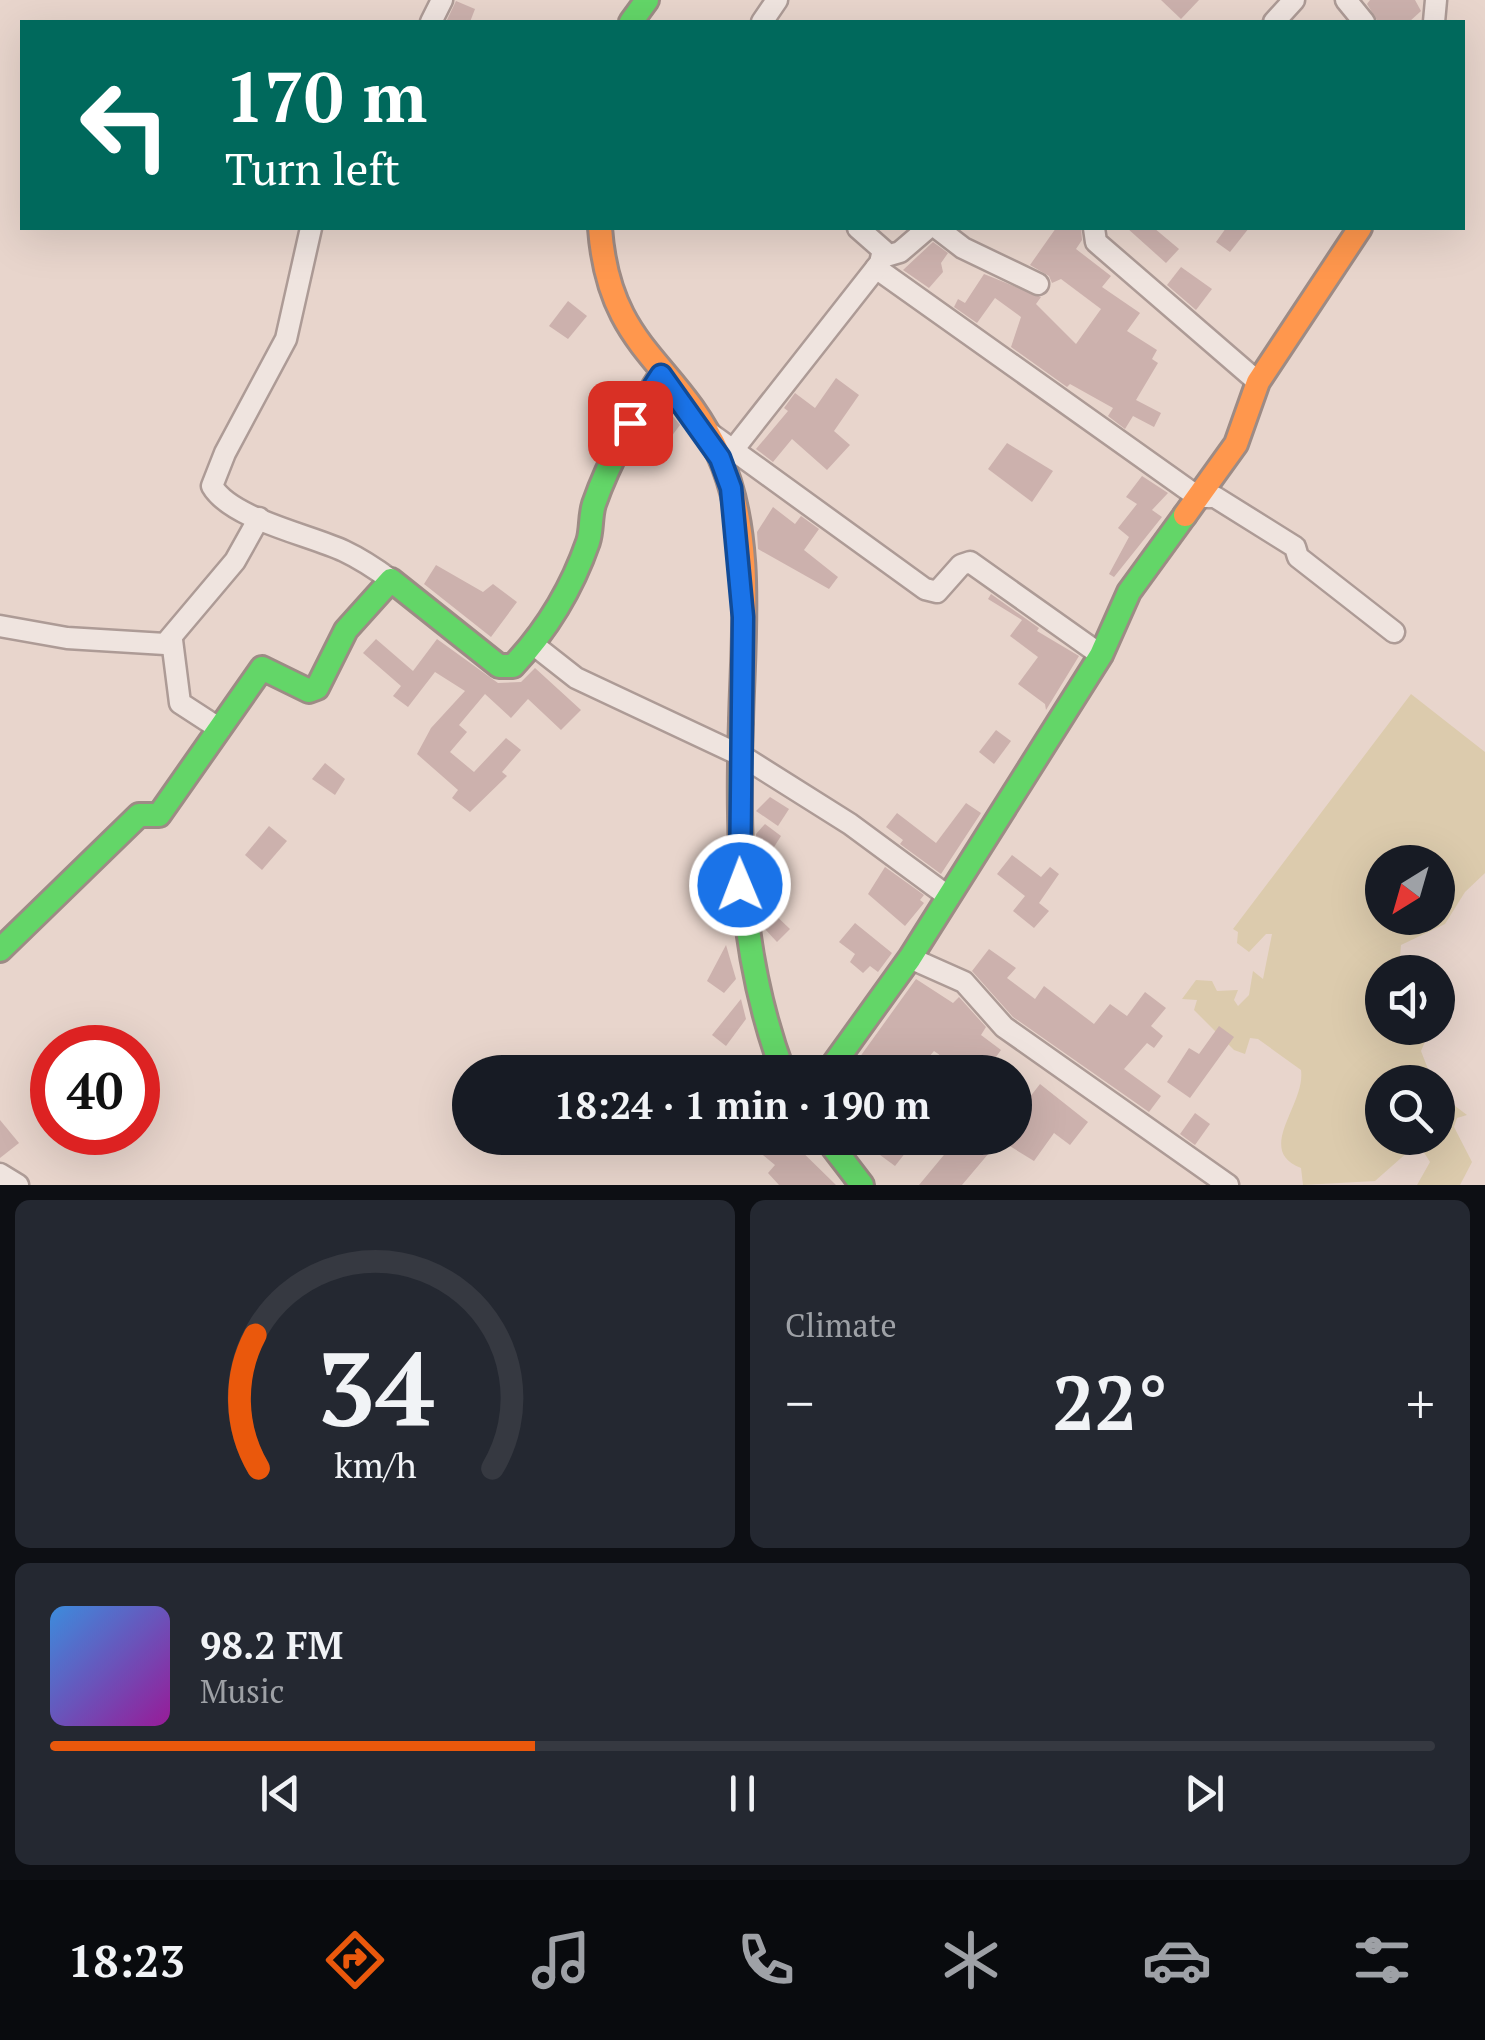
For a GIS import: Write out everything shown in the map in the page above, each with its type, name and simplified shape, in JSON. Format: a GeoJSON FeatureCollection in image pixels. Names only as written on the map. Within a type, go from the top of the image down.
{"type":"FeatureCollection","features":[{"type":"Feature","properties":{"kind":"street"},"geometry":{"type":"LineString","coordinates":[[1276,20],[1294,0]]}},
{"type":"Feature","properties":{"kind":"street"},"geometry":{"type":"LineString","coordinates":[[1346,0],[1362,20]]}},
{"type":"Feature","properties":{"kind":"street"},"geometry":{"type":"LineString","coordinates":[[311,230],[286,340],[225,452],[212,486],[218,496],[259,518],[343,550],[390,580],[499,666],[509,668],[534,645],[561,605],[590,538],[591,510],[614,457],[661,375]]}},
{"type":"Feature","properties":{"kind":"street"},"geometry":{"type":"LineString","coordinates":[[860,230],[878,244],[880,262],[1198,497],[1215,498],[1295,547],[1298,557],[1394,632]]}},
{"type":"Feature","properties":{"kind":"street"},"geometry":{"type":"LineString","coordinates":[[733,450],[880,262],[900,252],[926,230]]}},
{"type":"Feature","properties":{"kind":"street"},"geometry":{"type":"LineString","coordinates":[[940,230],[963,248],[1038,284]]}},
{"type":"Feature","properties":{"kind":"street"},"geometry":{"type":"LineString","coordinates":[[1094,230],[1096,242],[1258,382]]}},
{"type":"Feature","properties":{"kind":"street"},"geometry":{"type":"LineString","coordinates":[[840,1055],[910,958],[1101,655],[1129,592],[1236,444],[1258,382],[1359,230]]}},
{"type":"Feature","properties":{"kind":"street"},"geometry":{"type":"LineString","coordinates":[[600,239],[616,311],[698,425],[726,472],[738,531],[743,617],[743,932],[764,1026],[776,1055]]}},
{"type":"Feature","properties":{"kind":"street"},"geometry":{"type":"LineString","coordinates":[[698,425],[925,589],[937,592],[960,565],[970,562],[1101,655]]}},
{"type":"Feature","properties":{"kind":"street"},"geometry":{"type":"LineString","coordinates":[[0,626],[67,638],[165,644],[235,561],[259,518]]}},
{"type":"Feature","properties":{"kind":"street"},"geometry":{"type":"LineString","coordinates":[[0,950],[139,815],[159,815],[262,668],[309,691],[316,688],[346,630],[390,580]]}},
{"type":"Feature","properties":{"kind":"street"},"geometry":{"type":"LineString","coordinates":[[172,640],[180,703],[220,729]]}},
{"type":"Feature","properties":{"kind":"street"},"geometry":{"type":"LineString","coordinates":[[534,645],[576,678],[742,756],[850,824],[950,896]]}},
{"type":"Feature","properties":{"kind":"street"},"geometry":{"type":"LineString","coordinates":[[910,958],[964,982],[1004,1027],[1228,1185]]}},
{"type":"Feature","properties":{"kind":"street"},"geometry":{"type":"LineString","coordinates":[[839,1155],[862,1185]]}},
{"type":"Feature","properties":{"kind":"street"},"geometry":{"type":"LineString","coordinates":[[0,1174],[18,1185]]}},
{"type":"Feature","properties":{"kind":"shaded area"},"geometry":{"type":"Polygon","coordinates":[[[1411,694],[1485,752],[1485,873],[1455,908],[1455,845],[1365,845],[1365,935],[1422,935],[1401,945],[1400,955],[1365,955],[1365,1045],[1424,1045],[1421,1051],[1426,1065],[1365,1065],[1365,1155],[1404,1155],[1375,1181],[1303,1185],[1301,1168],[1288,1160],[1282,1150],[1285,1125],[1301,1084],[1301,1070],[1258,1039],[1250,1038],[1245,1054],[1234,1050],[1194,1010],[1197,1000],[1182,999],[1196,980],[1212,981],[1217,991],[1238,990],[1234,1000],[1238,1006],[1249,995],[1253,971],[1263,979],[1272,934],[1266,934],[1249,952],[1237,943],[1238,932],[1233,929],[1411,694]]]}},
{"type":"Feature","properties":{"kind":"shaded area"},"geometry":{"type":"Polygon","coordinates":[[[1455,1106],[1467,1115],[1457,1118],[1455,1124],[1455,1106]]]}},
{"type":"Feature","properties":{"kind":"shaded area"},"geometry":{"type":"Polygon","coordinates":[[[1455,1129],[1472,1162],[1460,1185],[1417,1185],[1430,1162],[1426,1155],[1455,1155],[1455,1129]]]}},
{"type":"Feature","properties":{"kind":"building"},"geometry":{"type":"Polygon","coordinates":[[[1161,0],[1199,0],[1181,19],[1161,0]]]}},
{"type":"Feature","properties":{"kind":"building"},"geometry":{"type":"Polygon","coordinates":[[[1370,0],[1415,0],[1421,11],[1411,20],[1377,20],[1367,4],[1370,0]]]}},
{"type":"Feature","properties":{"kind":"building"},"geometry":{"type":"Polygon","coordinates":[[[456,1],[475,9],[471,20],[447,20],[456,1]]]}},
{"type":"Feature","properties":{"kind":"building"},"geometry":{"type":"Polygon","coordinates":[[[1055,230],[1081,230],[1082,240],[1076,249],[1111,276],[1102,287],[1140,313],[1127,331],[1157,350],[1152,359],[1158,363],[1136,400],[1161,413],[1154,427],[1133,416],[1125,429],[1108,416],[1113,408],[1070,384],[1067,387],[1011,347],[1021,317],[995,298],[977,323],[954,307],[958,299],[965,303],[984,274],[1041,297],[1036,304],[1076,344],[1101,309],[1061,279],[1052,283],[1049,276],[1030,265],[1055,230]]]}},
{"type":"Feature","properties":{"kind":"building"},"geometry":{"type":"Polygon","coordinates":[[[1129,230],[1156,230],[1179,249],[1166,263],[1129,230]]]}},
{"type":"Feature","properties":{"kind":"building"},"geometry":{"type":"Polygon","coordinates":[[[1225,230],[1247,230],[1230,252],[1216,242],[1225,230]]]}},
{"type":"Feature","properties":{"kind":"building"},"geometry":{"type":"Polygon","coordinates":[[[933,242],[948,253],[941,263],[943,272],[929,288],[903,270],[933,242]]]}},
{"type":"Feature","properties":{"kind":"building"},"geometry":{"type":"Polygon","coordinates":[[[1181,267],[1212,289],[1196,310],[1167,285],[1181,267]]]}},
{"type":"Feature","properties":{"kind":"building"},"geometry":{"type":"Polygon","coordinates":[[[568,301],[587,316],[568,339],[549,326],[568,301]]]}},
{"type":"Feature","properties":{"kind":"building"},"geometry":{"type":"Polygon","coordinates":[[[836,378],[859,395],[834,431],[850,445],[827,470],[792,439],[773,462],[756,449],[788,411],[784,408],[795,393],[815,408],[836,378]]]}},
{"type":"Feature","properties":{"kind":"building"},"geometry":{"type":"Polygon","coordinates":[[[665,407],[680,425],[668,441],[650,428],[665,407]]]}},
{"type":"Feature","properties":{"kind":"building"},"geometry":{"type":"Polygon","coordinates":[[[1007,443],[1053,471],[1032,502],[988,469],[1007,443]]]}},
{"type":"Feature","properties":{"kind":"building"},"geometry":{"type":"Polygon","coordinates":[[[1142,476],[1168,493],[1152,510],[1162,517],[1114,577],[1109,574],[1129,537],[1118,528],[1137,504],[1126,497],[1142,476]]]}},
{"type":"Feature","properties":{"kind":"building"},"geometry":{"type":"Polygon","coordinates":[[[773,507],[795,524],[801,516],[819,529],[804,550],[838,577],[829,589],[758,549],[757,532],[773,507]]]}},
{"type":"Feature","properties":{"kind":"building"},"geometry":{"type":"Polygon","coordinates":[[[436,565],[483,592],[493,584],[517,602],[491,637],[424,584],[436,565]]]}},
{"type":"Feature","properties":{"kind":"building"},"geometry":{"type":"Polygon","coordinates":[[[991,594],[1039,628],[1037,631],[1079,656],[1046,710],[1045,704],[1018,684],[1038,657],[1010,636],[1022,620],[988,599],[991,594]]]}},
{"type":"Feature","properties":{"kind":"building"},"geometry":{"type":"Polygon","coordinates":[[[376,639],[413,671],[437,639],[498,683],[521,682],[535,668],[581,710],[561,730],[528,699],[511,718],[485,694],[459,725],[467,732],[450,752],[474,772],[506,738],[521,750],[502,772],[507,776],[470,812],[452,798],[458,790],[417,754],[431,728],[465,691],[435,672],[408,707],[393,696],[401,686],[363,653],[376,639]]]}},
{"type":"Feature","properties":{"kind":"building"},"geometry":{"type":"Polygon","coordinates":[[[996,730],[1011,741],[994,764],[979,752],[996,730]]]}},
{"type":"Feature","properties":{"kind":"building"},"geometry":{"type":"Polygon","coordinates":[[[325,763],[345,779],[335,795],[312,779],[325,763]]]}},
{"type":"Feature","properties":{"kind":"building"},"geometry":{"type":"Polygon","coordinates":[[[770,797],[789,809],[778,826],[756,811],[770,797]]]}},
{"type":"Feature","properties":{"kind":"building"},"geometry":{"type":"Polygon","coordinates":[[[966,803],[981,813],[941,874],[900,844],[903,840],[886,827],[897,813],[936,843],[966,803]]]}},
{"type":"Feature","properties":{"kind":"building"},"geometry":{"type":"Polygon","coordinates":[[[765,824],[781,836],[769,855],[757,846],[756,834],[765,824]]]}},
{"type":"Feature","properties":{"kind":"building"},"geometry":{"type":"Polygon","coordinates":[[[269,826],[287,841],[262,870],[245,855],[269,826]]]}},
{"type":"Feature","properties":{"kind":"building"},"geometry":{"type":"Polygon","coordinates":[[[1012,855],[1041,877],[1050,867],[1059,874],[1039,903],[1049,911],[1034,928],[1013,911],[1025,896],[997,874],[1012,855]]]}},
{"type":"Feature","properties":{"kind":"building"},"geometry":{"type":"Polygon","coordinates":[[[698,862],[723,874],[716,891],[690,879],[698,862]]]}},
{"type":"Feature","properties":{"kind":"building"},"geometry":{"type":"Polygon","coordinates":[[[885,867],[924,895],[920,900],[924,903],[905,926],[868,894],[885,867]]]}},
{"type":"Feature","properties":{"kind":"building"},"geometry":{"type":"Polygon","coordinates":[[[771,911],[790,929],[777,942],[763,927],[762,920],[771,911]]]}},
{"type":"Feature","properties":{"kind":"building"},"geometry":{"type":"Polygon","coordinates":[[[855,923],[892,953],[878,972],[870,966],[863,973],[850,962],[855,954],[839,942],[855,923]]]}},
{"type":"Feature","properties":{"kind":"building"},"geometry":{"type":"Polygon","coordinates":[[[726,945],[736,979],[724,993],[707,981],[726,945]]]}},
{"type":"Feature","properties":{"kind":"building"},"geometry":{"type":"Polygon","coordinates":[[[989,949],[1016,968],[1007,978],[1035,999],[1044,986],[1094,1024],[1110,1004],[1127,1016],[1145,992],[1166,1008],[1151,1026],[1163,1036],[1154,1048],[1147,1043],[1124,1069],[1161,1096],[1149,1112],[1013,1017],[972,971],[989,949]]]}},
{"type":"Feature","properties":{"kind":"building"},"geometry":{"type":"Polygon","coordinates":[[[916,979],[953,1003],[959,997],[986,1027],[981,1035],[1001,1050],[997,1055],[940,1055],[934,1051],[931,1055],[861,1055],[916,979]]]}},
{"type":"Feature","properties":{"kind":"building"},"geometry":{"type":"Polygon","coordinates":[[[741,999],[746,1019],[726,1046],[712,1035],[741,999]]]}},
{"type":"Feature","properties":{"kind":"building"},"geometry":{"type":"Polygon","coordinates":[[[1219,1026],[1234,1037],[1190,1098],[1167,1082],[1189,1048],[1199,1054],[1219,1026]]]}},
{"type":"Feature","properties":{"kind":"building"},"geometry":{"type":"Polygon","coordinates":[[[1040,1084],[1088,1122],[1070,1145],[1054,1133],[1034,1161],[1024,1155],[1032,1155],[1032,1094],[1040,1084]]]}},
{"type":"Feature","properties":{"kind":"building"},"geometry":{"type":"Polygon","coordinates":[[[1195,1113],[1210,1124],[1195,1145],[1180,1134],[1195,1113]]]}},
{"type":"Feature","properties":{"kind":"building"},"geometry":{"type":"Polygon","coordinates":[[[0,1120],[19,1143],[0,1158],[0,1120]]]}},
{"type":"Feature","properties":{"kind":"building"},"geometry":{"type":"Polygon","coordinates":[[[763,1155],[805,1155],[836,1185],[779,1185],[768,1173],[775,1165],[763,1155]]]}},
{"type":"Feature","properties":{"kind":"building"},"geometry":{"type":"Polygon","coordinates":[[[880,1155],[904,1155],[895,1166],[880,1155]]]}},
{"type":"Feature","properties":{"kind":"building"},"geometry":{"type":"Polygon","coordinates":[[[944,1155],[987,1155],[962,1185],[919,1185],[944,1155]]]}},
{"type":"Feature","properties":{"kind":"traffic: fast"},"geometry":{"type":"LineString","coordinates":[[632,20],[647,0]]}},
{"type":"Feature","properties":{"kind":"traffic: fast"},"geometry":{"type":"LineString","coordinates":[[0,950],[139,815],[159,815],[262,668],[309,691],[317,688],[346,630],[391,580],[499,666],[513,666],[547,624],[566,592],[588,542],[594,504],[608,470],[661,375]]}},
{"type":"Feature","properties":{"kind":"traffic: fast"},"geometry":{"type":"LineString","coordinates":[[840,1055],[910,958],[1101,655],[1129,592],[1185,515]]}},
{"type":"Feature","properties":{"kind":"traffic: fast"},"geometry":{"type":"LineString","coordinates":[[741,721],[744,899],[758,986],[777,1055]]}},
{"type":"Feature","properties":{"kind":"traffic: fast"},"geometry":{"type":"LineString","coordinates":[[839,1155],[862,1185]]}},
{"type":"Feature","properties":{"kind":"traffic: slow"},"geometry":{"type":"LineString","coordinates":[[600,230],[616,302],[647,352],[702,423],[730,486],[738,518],[744,586],[741,721]]}},
{"type":"Feature","properties":{"kind":"traffic: slow"},"geometry":{"type":"LineString","coordinates":[[1185,515],[1236,444],[1258,382],[1359,230]]}},
{"type":"Feature","properties":{"kind":"route"},"geometry":{"type":"LineString","coordinates":[[630,423],[661,375],[720,458],[731,488],[743,617],[740,885]]}}]}
